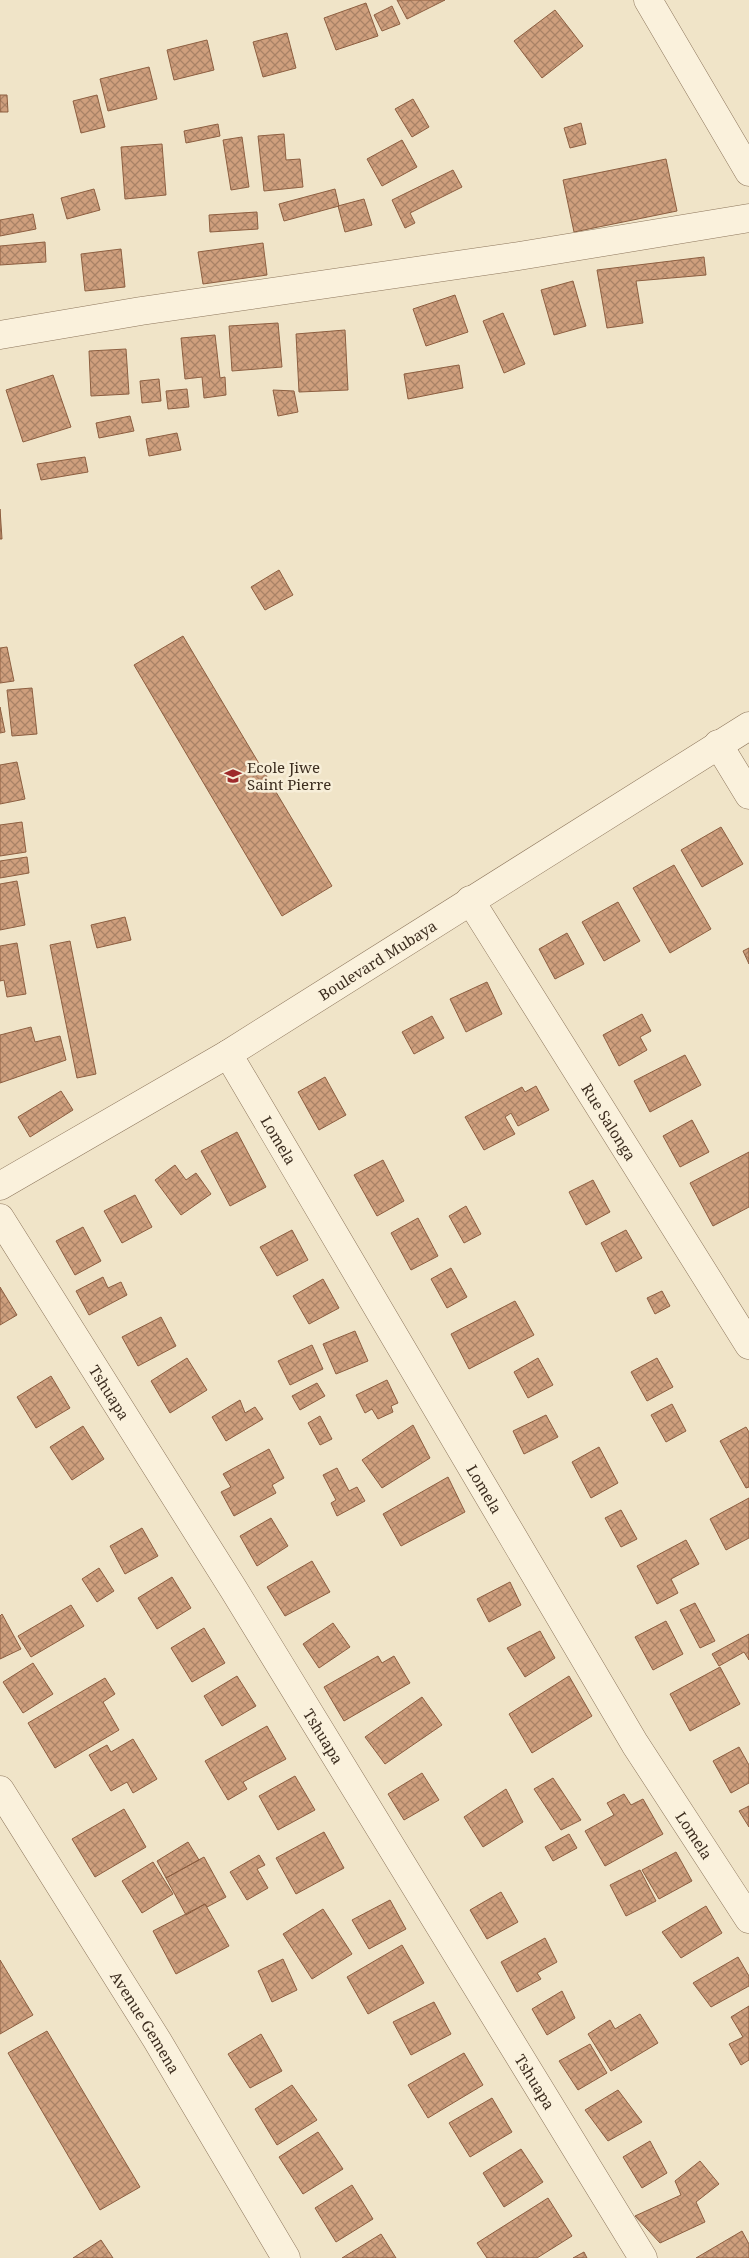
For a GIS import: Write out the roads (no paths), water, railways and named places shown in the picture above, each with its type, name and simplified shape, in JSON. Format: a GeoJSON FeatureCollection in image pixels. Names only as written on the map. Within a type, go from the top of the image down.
{"type":"FeatureCollection","features":[{"type":"Feature","properties":{"kind":"street"},"geometry":{"type":"LineString","coordinates":[[648,0],[749,172]]}},
{"type":"Feature","properties":{"kind":"street"},"geometry":{"type":"LineString","coordinates":[[0,335],[141,311],[519,256],[749,218]]}},
{"type":"Feature","properties":{"kind":"street","name":"Boulevard Mubaya"},"geometry":{"type":"LineString","coordinates":[[0,1186],[228,1054],[749,726]]}},
{"type":"Feature","properties":{"kind":"street"},"geometry":{"type":"LineString","coordinates":[[718,744],[749,795]]}},
{"type":"Feature","properties":{"kind":"street","name":"Rue Salonga"},"geometry":{"type":"LineString","coordinates":[[470,900],[749,1345]]}},
{"type":"Feature","properties":{"kind":"street","name":"Lomela"},"geometry":{"type":"LineString","coordinates":[[228,1054],[635,1744],[749,1919]]}},
{"type":"Feature","properties":{"kind":"street","name":"Tshuapa"},"geometry":{"type":"LineString","coordinates":[[0,1218],[234,1590],[643,2258]]}},
{"type":"Feature","properties":{"kind":"street","name":"Avenue Gemena"},"geometry":{"type":"LineString","coordinates":[[0,1790],[157,2040],[286,2258]]}},
{"type":"Feature","properties":{"kind":"place","name":"Ecole Jiwe Saint Pierre"},"geometry":{"type":"Point","coordinates":[233,776]}}]}
